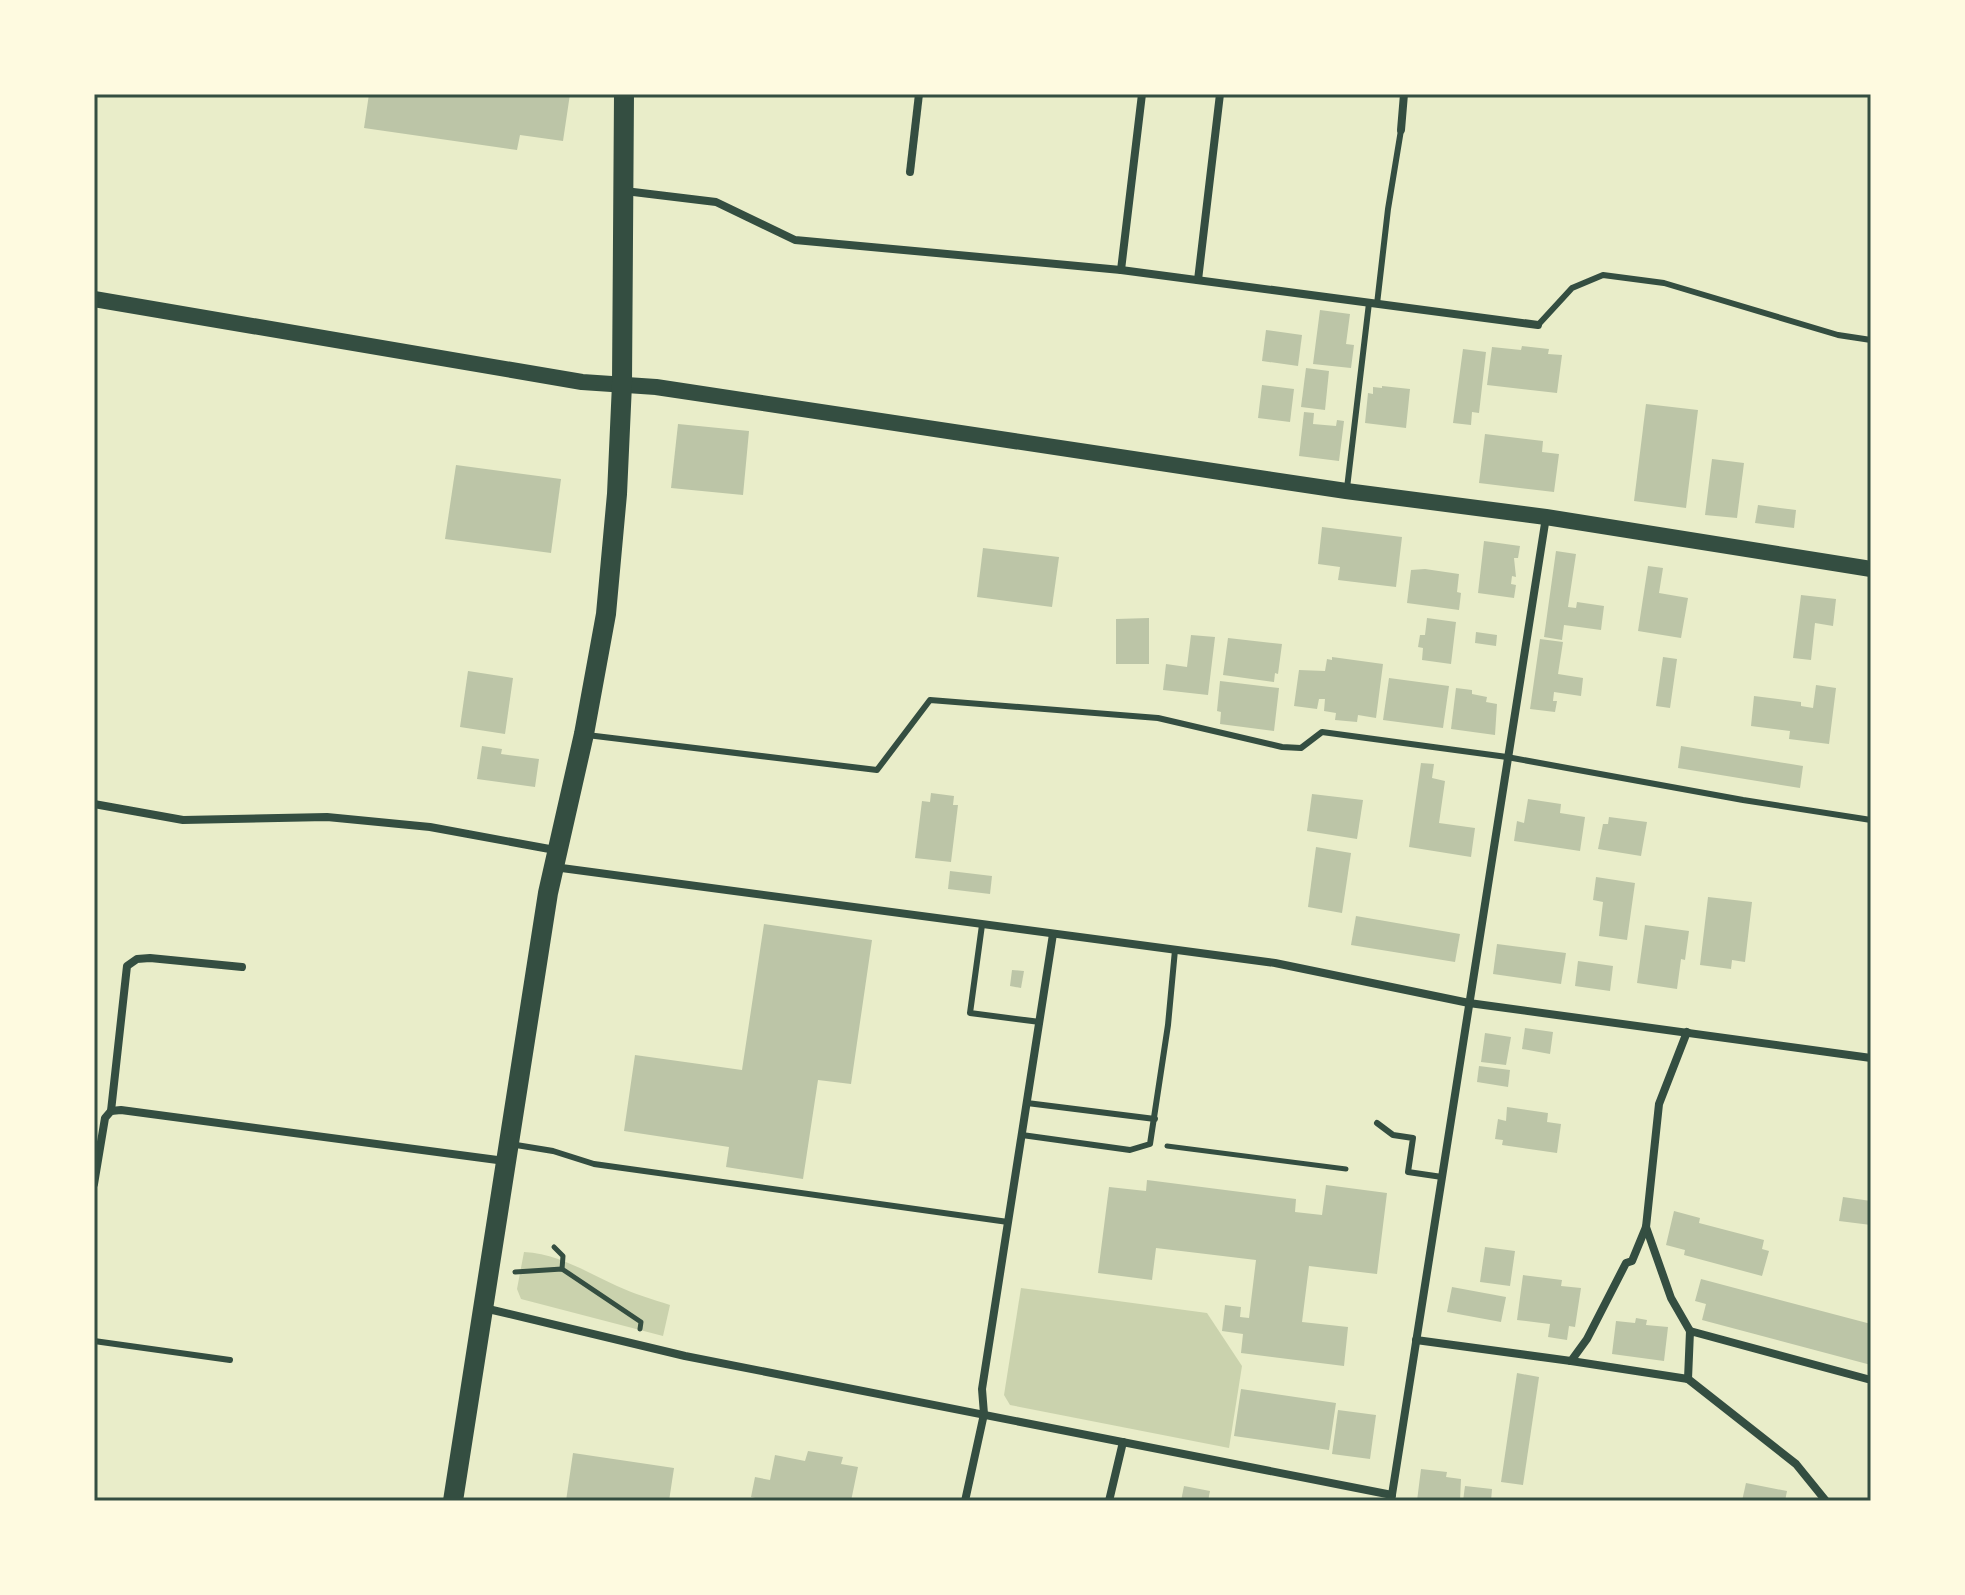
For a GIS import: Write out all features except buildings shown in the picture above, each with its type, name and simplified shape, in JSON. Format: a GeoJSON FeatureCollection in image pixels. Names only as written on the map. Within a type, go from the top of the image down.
{"type":"FeatureCollection","features":[{"type":"Feature","properties":{"kind":"main road"},"geometry":{"type":"LineString","coordinates":[[453,1501],[555,858],[584,734],[606,614],[617,494],[622,384],[624,94]]}},
{"type":"Feature","properties":{"kind":"main road"},"geometry":{"type":"LineString","coordinates":[[94,299],[582,382],[622,384],[1346,491],[1546,517],[1871,569]]}},
{"type":"Feature","properties":{"kind":"street"},"geometry":{"type":"LineString","coordinates":[[910,172],[919,94]]}},
{"type":"Feature","properties":{"kind":"street"},"geometry":{"type":"LineString","coordinates":[[1121,270],[1142,94]]}},
{"type":"Feature","properties":{"kind":"street"},"geometry":{"type":"LineString","coordinates":[[1198,280],[1220,94]]}},
{"type":"Feature","properties":{"kind":"street"},"geometry":{"type":"LineString","coordinates":[[1401,130],[1404,94]]}},
{"type":"Feature","properties":{"kind":"street"},"geometry":{"type":"LineString","coordinates":[[624,191],[716,202],[795,240],[1121,270],[1538,325]]}},
{"type":"Feature","properties":{"kind":"street"},"geometry":{"type":"LineString","coordinates":[[483,1308],[636,1345],[1391,1498],[1546,517]]}},
{"type":"Feature","properties":{"kind":"street"},"geometry":{"type":"LineString","coordinates":[[94,804],[183,820],[327,817],[430,827],[555,858],[982,925],[1275,963],[1469,1003],[1871,1058]]}},
{"type":"Feature","properties":{"kind":"street"},"geometry":{"type":"LineString","coordinates":[[965,1501],[984,1414],[982,1389],[1053,934]]}},
{"type":"Feature","properties":{"kind":"street"},"geometry":{"type":"LineString","coordinates":[[94,1184],[102,1129],[111,1111],[127,966],[137,959],[150,958],[242,967]]}},
{"type":"Feature","properties":{"kind":"street"},"geometry":{"type":"LineString","coordinates":[[1571,1361],[1587,1339],[1626,1263],[1632,1261],[1646,1227],[1659,1104],[1687,1032]]}},
{"type":"Feature","properties":{"kind":"street"},"geometry":{"type":"LineString","coordinates":[[111,1111],[507,1152]]}},
{"type":"Feature","properties":{"kind":"street"},"geometry":{"type":"LineString","coordinates":[[1646,1227],[1671,1298],[1690,1331],[1688,1379]]}},
{"type":"Feature","properties":{"kind":"street"},"geometry":{"type":"LineString","coordinates":[[1690,1331],[1871,1380]]}},
{"type":"Feature","properties":{"kind":"street"},"geometry":{"type":"LineString","coordinates":[[1416,1340],[1688,1379],[1796,1464],[1826,1501]]}},
{"type":"Feature","properties":{"kind":"street"},"geometry":{"type":"LineString","coordinates":[[1109,1501],[1123,1442]]}},
{"type":"Feature","properties":{"kind":"lane"},"geometry":{"type":"LineString","coordinates":[[1346,491],[1401,130]]}},
{"type":"Feature","properties":{"kind":"lane"},"geometry":{"type":"LineString","coordinates":[[1538,325],[1572,288],[1603,275],[1664,283],[1838,335],[1871,340]]}},
{"type":"Feature","properties":{"kind":"lane"},"geometry":{"type":"LineString","coordinates":[[584,734],[877,770],[930,700],[1158,718],[1282,747],[1301,748],[1322,732],[1507,757],[1871,820]]}},
{"type":"Feature","properties":{"kind":"lane"},"geometry":{"type":"LineString","coordinates":[[982,925],[970,1013],[1040,1022]]}},
{"type":"Feature","properties":{"kind":"lane"},"geometry":{"type":"LineString","coordinates":[[1022,1135],[1130,1150],[1150,1144],[1175,950]]}},
{"type":"Feature","properties":{"kind":"lane"},"geometry":{"type":"LineString","coordinates":[[1027,1103],[1155,1119]]}},
{"type":"Feature","properties":{"kind":"lane"},"geometry":{"type":"LineString","coordinates":[[1377,1123],[1393,1135],[1413,1138],[1408,1172],[1442,1177]]}},
{"type":"Feature","properties":{"kind":"lane"},"geometry":{"type":"LineString","coordinates":[[507,1152],[553,1151],[594,1164],[1008,1222]]}},
{"type":"Feature","properties":{"kind":"lane"},"geometry":{"type":"LineString","coordinates":[[94,1341],[230,1360]]}},
{"type":"Feature","properties":{"kind":"path"},"geometry":{"type":"LineString","coordinates":[[1150,1144],[1346,1169]]}},
{"type":"Feature","properties":{"kind":"path"},"geometry":{"type":"LineString","coordinates":[[554,1247],[563,1256],[562,1269]]}},
{"type":"Feature","properties":{"kind":"path"},"geometry":{"type":"LineString","coordinates":[[515,1272],[562,1269],[641,1322],[636,1345]]}},
{"type":"Feature","properties":{"kind":"green space"},"geometry":{"type":"Polygon","coordinates":[[[524,1252],[561,1260],[623,1289],[670,1305],[663,1336],[521,1299],[517,1289],[524,1252]]]}},
{"type":"Feature","properties":{"kind":"green space"},"geometry":{"type":"Polygon","coordinates":[[[1021,1288],[1207,1313],[1242,1366],[1229,1448],[1010,1405],[1004,1395],[1021,1288]]]}}]}
